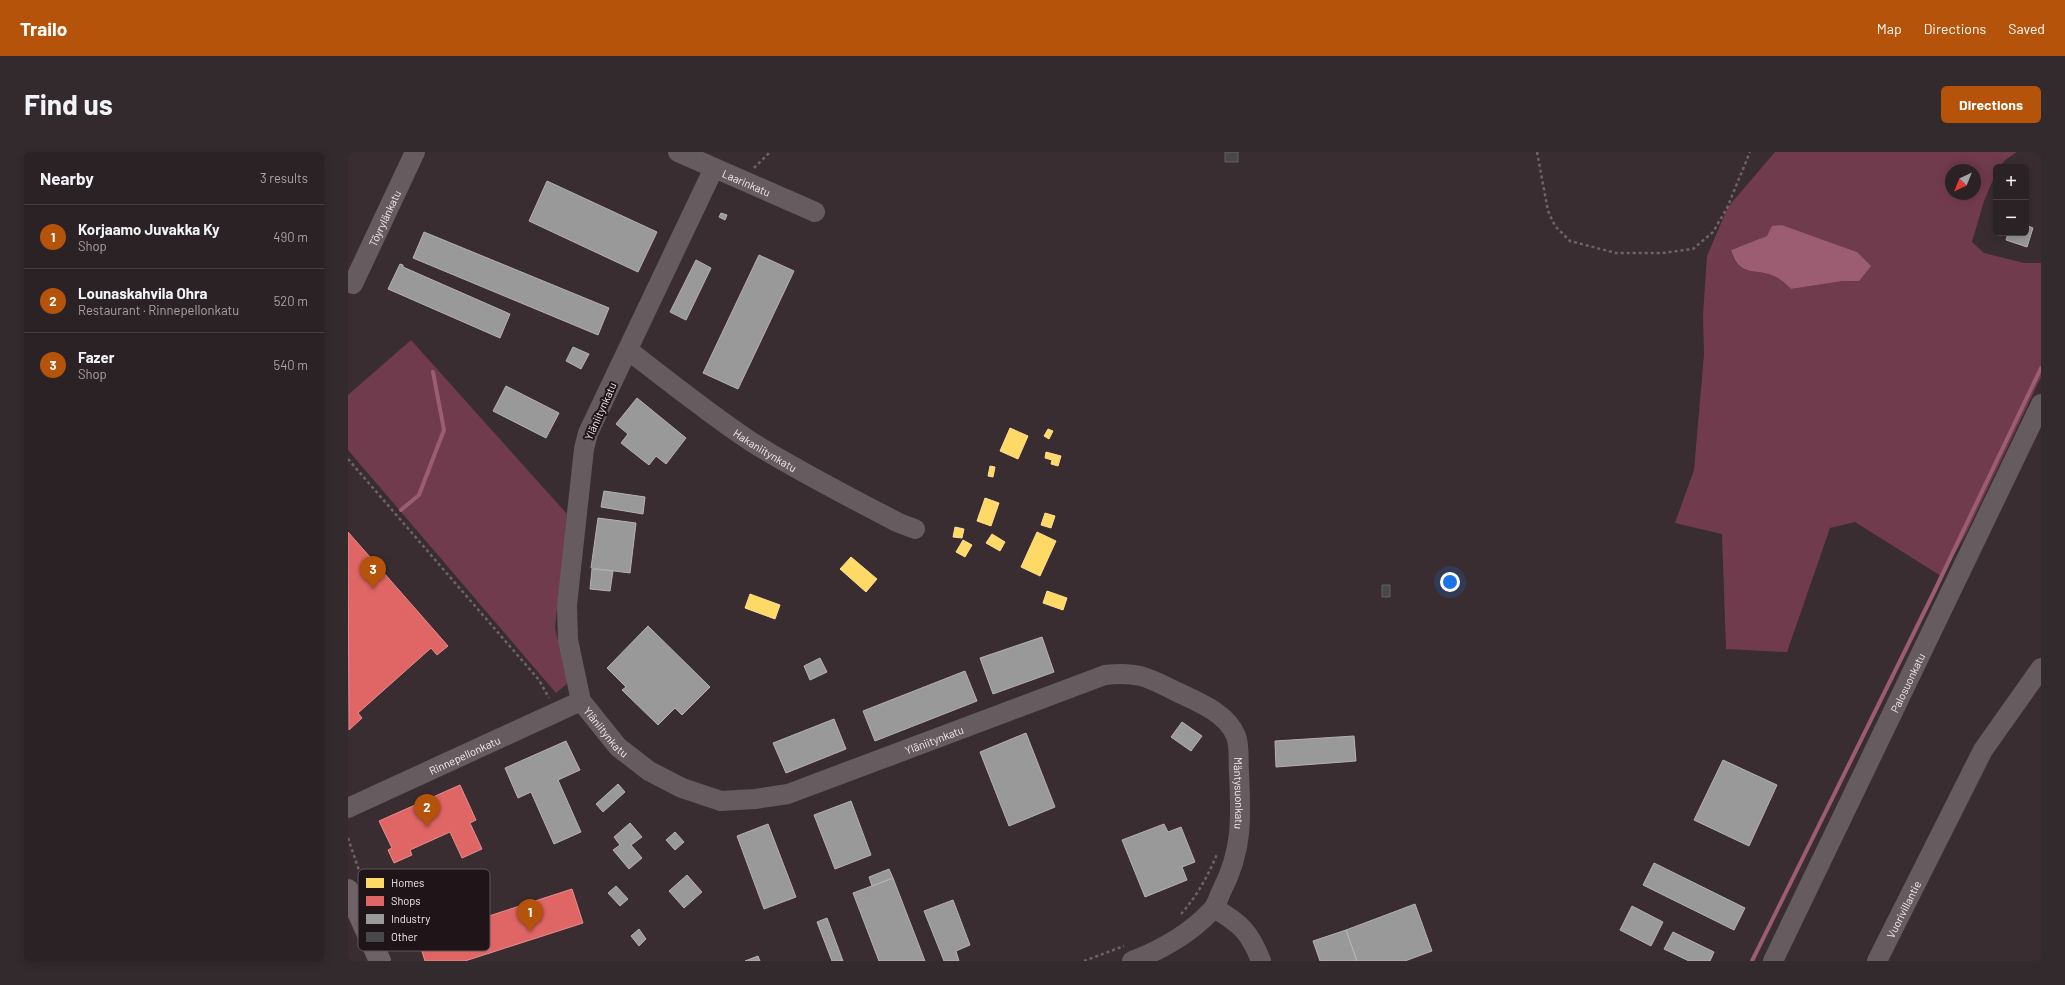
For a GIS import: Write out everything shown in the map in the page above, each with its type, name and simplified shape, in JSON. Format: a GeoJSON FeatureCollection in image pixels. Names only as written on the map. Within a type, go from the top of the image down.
{"type":"FeatureCollection","features":[{"type":"Feature","properties":{"kind":"main road"},"geometry":{"type":"LineString","coordinates":[[348,890],[358,912]]}},
{"type":"Feature","properties":{"kind":"main road"},"geometry":{"type":"LineString","coordinates":[[375,951],[380,961]]}},
{"type":"Feature","properties":{"kind":"street","name":"Töyrylänkatu"},"geometry":{"type":"LineString","coordinates":[[353,284],[415,152]]}},
{"type":"Feature","properties":{"kind":"street","name":"Laarinkatu"},"geometry":{"type":"LineString","coordinates":[[678,152],[815,212]]}},
{"type":"Feature","properties":{"kind":"street","name":"Yläniitynkatu"},"geometry":{"type":"LineString","coordinates":[[714,168],[588,433],[584,449],[568,605],[568,640],[580,701],[618,747],[650,771],[682,788],[721,801],[755,799],[788,794],[1105,675],[1124,673],[1143,675]]}},
{"type":"Feature","properties":{"kind":"street","name":"Hakaniitynkatu"},"geometry":{"type":"LineString","coordinates":[[628,350],[750,440],[800,471],[899,523],[915,529]]}},
{"type":"Feature","properties":{"kind":"street","name":"Palosuonkatu"},"geometry":{"type":"LineString","coordinates":[[1774,961],[2041,404]]}},
{"type":"Feature","properties":{"kind":"street","name":"Vuorivillantie"},"geometry":{"type":"LineString","coordinates":[[1877,961],[1983,750],[2041,668]]}},
{"type":"Feature","properties":{"kind":"street","name":"Mäntysuonkatu"},"geometry":{"type":"LineString","coordinates":[[1143,675],[1202,704],[1228,724],[1236,737],[1241,822],[1236,854],[1227,882],[1214,908]]}},
{"type":"Feature","properties":{"kind":"street","name":"Rinnepellonkatu"},"geometry":{"type":"LineString","coordinates":[[348,808],[580,701]]}},
{"type":"Feature","properties":{"kind":"street"},"geometry":{"type":"LineString","coordinates":[[1130,952],[1157,952],[1195,925],[1214,908],[1236,921],[1254,942],[1261,961]]}},
{"type":"Feature","properties":{"kind":"path"},"geometry":{"type":"LineString","coordinates":[[742,180],[770,152]]}},
{"type":"Feature","properties":{"kind":"path"},"geometry":{"type":"LineString","coordinates":[[1537,152],[1548,210],[1555,226],[1570,241],[1616,253],[1662,253],[1693,249],[1713,232],[1727,208],[1750,152]]}},
{"type":"Feature","properties":{"kind":"path"},"geometry":{"type":"LineString","coordinates":[[348,459],[539,680],[551,702]]}},
{"type":"Feature","properties":{"kind":"path"},"geometry":{"type":"LineString","coordinates":[[1177,917],[1197,895],[1209,874],[1220,848]]}},
{"type":"Feature","properties":{"kind":"path"},"geometry":{"type":"LineString","coordinates":[[1084,961],[1130,952]]}},
{"type":"Feature","properties":{"kind":"shaded area"},"geometry":{"type":"Polygon","coordinates":[[[1775,152],[2017,152],[2002,164],[1993,164],[1993,180],[1984,201],[1972,242],[1984,253],[2024,263],[2041,263],[2041,377],[1966,534],[1941,576],[1855,522],[1830,528],[1787,652],[1726,649],[1722,534],[1675,523],[1694,470],[1704,355],[1703,315],[1707,256],[1728,207],[1775,152]],[[1782,225],[1767,236],[1731,250],[1738,265],[1749,271],[1769,274],[1778,278],[1791,289],[1843,281],[1859,281],[1857,252],[1782,225]]]}},
{"type":"Feature","properties":{"kind":"shaded area"},"geometry":{"type":"Polygon","coordinates":[[[1782,225],[1857,252],[1871,266],[1859,281],[1843,281],[1791,289],[1782,281],[1769,274],[1744,269],[1734,259],[1731,250],[1767,236],[1772,226],[1782,225]]]}},
{"type":"Feature","properties":{"kind":"shaded area"},"geometry":{"type":"Polygon","coordinates":[[[411,340],[567,514],[555,628],[568,683],[556,693],[348,450],[348,395],[411,340]]]}},
{"type":"Feature","properties":{"kind":"building: Homes"},"geometry":{"type":"Polygon","coordinates":[[[1010,428],[1028,436],[1018,459],[1000,451],[1010,428]]]}},
{"type":"Feature","properties":{"kind":"building: Homes"},"geometry":{"type":"Polygon","coordinates":[[[1048,429],[1053,431],[1049,439],[1044,436],[1048,429]]]}},
{"type":"Feature","properties":{"kind":"building: Homes"},"geometry":{"type":"Polygon","coordinates":[[[1046,452],[1061,456],[1058,466],[1051,464],[1052,460],[1045,458],[1046,452]]]}},
{"type":"Feature","properties":{"kind":"building: Homes"},"geometry":{"type":"Polygon","coordinates":[[[990,466],[995,467],[993,477],[988,476],[990,466]]]}},
{"type":"Feature","properties":{"kind":"building: Homes"},"geometry":{"type":"Polygon","coordinates":[[[985,498],[999,503],[991,526],[977,521],[985,498]]]}},
{"type":"Feature","properties":{"kind":"building: Homes"},"geometry":{"type":"Polygon","coordinates":[[[1045,513],[1055,516],[1051,528],[1041,525],[1045,513]]]}},
{"type":"Feature","properties":{"kind":"building: Homes"},"geometry":{"type":"Polygon","coordinates":[[[955,527],[964,529],[962,538],[953,537],[955,527]]]}},
{"type":"Feature","properties":{"kind":"building: Homes"},"geometry":{"type":"Polygon","coordinates":[[[1037,532],[1056,541],[1040,576],[1021,567],[1037,532]]]}},
{"type":"Feature","properties":{"kind":"building: Homes"},"geometry":{"type":"Polygon","coordinates":[[[992,534],[1005,542],[1000,551],[986,543],[992,534]]]}},
{"type":"Feature","properties":{"kind":"building: Homes"},"geometry":{"type":"Polygon","coordinates":[[[963,540],[972,545],[965,557],[956,552],[963,540]]]}},
{"type":"Feature","properties":{"kind":"building: Homes"},"geometry":{"type":"Polygon","coordinates":[[[851,557],[877,579],[866,592],[840,569],[851,557]]]}},
{"type":"Feature","properties":{"kind":"building: Homes"},"geometry":{"type":"Polygon","coordinates":[[[1047,591],[1067,598],[1063,610],[1043,603],[1047,591]]]}},
{"type":"Feature","properties":{"kind":"building: Homes"},"geometry":{"type":"Polygon","coordinates":[[[750,594],[780,605],[775,619],[745,608],[750,594]]]}},
{"type":"Feature","properties":{"kind":"building: Shops"},"geometry":{"type":"Polygon","coordinates":[[[348,532],[448,646],[437,655],[431,648],[358,713],[362,718],[349,730],[348,532]]]}},
{"type":"Feature","properties":{"kind":"building: Shops"},"geometry":{"type":"Polygon","coordinates":[[[460,785],[476,820],[470,823],[482,849],[462,858],[450,832],[410,850],[412,855],[394,863],[388,850],[392,848],[379,821],[460,785]]]}},
{"type":"Feature","properties":{"kind":"building: Shops"},"geometry":{"type":"Polygon","coordinates":[[[572,889],[583,923],[465,961],[425,961],[422,951],[490,951],[490,916],[572,889]]]}},
{"type":"Feature","properties":{"kind":"building: Industry"},"geometry":{"type":"Polygon","coordinates":[[[547,181],[657,232],[638,272],[529,221],[547,181]]]}},
{"type":"Feature","properties":{"kind":"building: Industry"},"geometry":{"type":"Polygon","coordinates":[[[721,213],[727,215],[725,220],[719,217],[721,213]]]}},
{"type":"Feature","properties":{"kind":"building: Industry"},"geometry":{"type":"Polygon","coordinates":[[[2029,226],[2033,228],[2027,247],[2006,240],[2007,236],[2029,236],[2029,226]]]}},
{"type":"Feature","properties":{"kind":"building: Industry"},"geometry":{"type":"Polygon","coordinates":[[[424,232],[609,308],[598,335],[413,258],[424,232]]]}},
{"type":"Feature","properties":{"kind":"building: Industry"},"geometry":{"type":"Polygon","coordinates":[[[759,255],[794,271],[738,389],[703,373],[759,255]]]}},
{"type":"Feature","properties":{"kind":"building: Industry"},"geometry":{"type":"Polygon","coordinates":[[[696,260],[711,268],[686,320],[670,312],[696,260]]]}},
{"type":"Feature","properties":{"kind":"building: Industry"},"geometry":{"type":"Polygon","coordinates":[[[400,264],[403,265],[403,267],[510,314],[500,338],[388,289],[400,264]]]}},
{"type":"Feature","properties":{"kind":"building: Industry"},"geometry":{"type":"Polygon","coordinates":[[[573,347],[589,354],[581,369],[566,361],[573,347]]]}},
{"type":"Feature","properties":{"kind":"building: Industry"},"geometry":{"type":"Polygon","coordinates":[[[506,386],[559,413],[546,438],[493,411],[506,386]]]}},
{"type":"Feature","properties":{"kind":"building: Industry"},"geometry":{"type":"Polygon","coordinates":[[[637,398],[686,438],[666,464],[656,456],[649,465],[621,443],[628,434],[616,424],[637,398]]]}},
{"type":"Feature","properties":{"kind":"building: Industry"},"geometry":{"type":"Polygon","coordinates":[[[604,491],[645,497],[643,514],[601,507],[604,491]]]}},
{"type":"Feature","properties":{"kind":"building: Industry"},"geometry":{"type":"Polygon","coordinates":[[[598,518],[636,523],[630,573],[591,568],[598,518]]]}},
{"type":"Feature","properties":{"kind":"building: Industry"},"geometry":{"type":"Polygon","coordinates":[[[592,569],[613,571],[610,591],[590,589],[592,569]]]}},
{"type":"Feature","properties":{"kind":"building: Industry"},"geometry":{"type":"Polygon","coordinates":[[[648,626],[710,687],[682,715],[675,708],[658,725],[622,690],[626,687],[607,668],[648,626]]]}},
{"type":"Feature","properties":{"kind":"building: Industry"},"geometry":{"type":"Polygon","coordinates":[[[1042,637],[1054,672],[993,694],[980,658],[1042,637]]]}},
{"type":"Feature","properties":{"kind":"building: Industry"},"geometry":{"type":"Polygon","coordinates":[[[820,658],[827,672],[810,680],[804,666],[820,658]]]}},
{"type":"Feature","properties":{"kind":"building: Industry"},"geometry":{"type":"Polygon","coordinates":[[[965,671],[977,701],[875,741],[863,711],[965,671]]]}},
{"type":"Feature","properties":{"kind":"building: Industry"},"geometry":{"type":"Polygon","coordinates":[[[834,719],[846,749],[786,773],[773,743],[834,719]]]}},
{"type":"Feature","properties":{"kind":"building: Industry"},"geometry":{"type":"Polygon","coordinates":[[[1182,722],[1202,736],[1191,751],[1171,737],[1182,722]]]}},
{"type":"Feature","properties":{"kind":"building: Industry"},"geometry":{"type":"Polygon","coordinates":[[[1026,733],[1055,807],[1009,826],[980,752],[1026,733]]]}},
{"type":"Feature","properties":{"kind":"building: Industry"},"geometry":{"type":"Polygon","coordinates":[[[1354,736],[1356,761],[1276,767],[1275,741],[1354,736]]]}},
{"type":"Feature","properties":{"kind":"building: Industry"},"geometry":{"type":"Polygon","coordinates":[[[566,741],[580,770],[558,780],[581,832],[554,844],[531,792],[518,798],[505,768],[566,741]]]}},
{"type":"Feature","properties":{"kind":"building: Industry"},"geometry":{"type":"Polygon","coordinates":[[[1723,760],[1777,785],[1749,846],[1694,820],[1723,760]]]}},
{"type":"Feature","properties":{"kind":"building: Industry"},"geometry":{"type":"Polygon","coordinates":[[[618,784],[625,792],[603,812],[596,804],[618,784]]]}},
{"type":"Feature","properties":{"kind":"building: Industry"},"geometry":{"type":"Polygon","coordinates":[[[851,801],[871,855],[835,869],[814,815],[851,801]]]}},
{"type":"Feature","properties":{"kind":"building: Industry"},"geometry":{"type":"Polygon","coordinates":[[[630,823],[642,837],[631,845],[642,858],[629,869],[613,850],[620,845],[614,837],[630,823]]]}},
{"type":"Feature","properties":{"kind":"building: Industry"},"geometry":{"type":"Polygon","coordinates":[[[768,824],[796,897],[764,909],[737,836],[768,824]]]}},
{"type":"Feature","properties":{"kind":"building: Industry"},"geometry":{"type":"Polygon","coordinates":[[[1164,824],[1168,832],[1181,827],[1195,862],[1182,867],[1187,880],[1145,897],[1122,840],[1164,824]]]}},
{"type":"Feature","properties":{"kind":"building: Industry"},"geometry":{"type":"Polygon","coordinates":[[[675,832],[684,842],[675,850],[666,840],[675,832]]]}},
{"type":"Feature","properties":{"kind":"building: Industry"},"geometry":{"type":"Polygon","coordinates":[[[1654,863],[1745,908],[1734,930],[1643,885],[1654,863]]]}},
{"type":"Feature","properties":{"kind":"building: Industry"},"geometry":{"type":"Polygon","coordinates":[[[889,869],[893,878],[872,886],[869,877],[889,869]]]}},
{"type":"Feature","properties":{"kind":"building: Industry"},"geometry":{"type":"Polygon","coordinates":[[[687,875],[702,892],[684,908],[669,891],[687,875]]]}},
{"type":"Feature","properties":{"kind":"building: Industry"},"geometry":{"type":"Polygon","coordinates":[[[893,878],[925,961],[879,961],[853,893],[893,878]]]}},
{"type":"Feature","properties":{"kind":"building: Industry"},"geometry":{"type":"Polygon","coordinates":[[[616,886],[628,899],[620,906],[608,893],[616,886]]]}},
{"type":"Feature","properties":{"kind":"building: Industry"},"geometry":{"type":"Polygon","coordinates":[[[953,900],[970,945],[956,951],[959,961],[944,961],[924,911],[953,900]]]}},
{"type":"Feature","properties":{"kind":"building: Industry"},"geometry":{"type":"Polygon","coordinates":[[[1415,904],[1432,951],[1405,961],[1357,961],[1346,930],[1415,904]]]}},
{"type":"Feature","properties":{"kind":"building: Industry"},"geometry":{"type":"Polygon","coordinates":[[[1632,906],[1663,922],[1651,946],[1620,930],[1632,906]]]}},
{"type":"Feature","properties":{"kind":"building: Industry"},"geometry":{"type":"Polygon","coordinates":[[[827,918],[843,961],[832,961],[817,922],[827,918]]]}},
{"type":"Feature","properties":{"kind":"building: Industry"},"geometry":{"type":"Polygon","coordinates":[[[639,929],[646,939],[639,946],[631,936],[639,929]]]}},
{"type":"Feature","properties":{"kind":"building: Industry"},"geometry":{"type":"Polygon","coordinates":[[[1346,930],[1357,961],[1320,961],[1313,941],[1346,930]]]}},
{"type":"Feature","properties":{"kind":"building: Industry"},"geometry":{"type":"Polygon","coordinates":[[[1673,932],[1714,952],[1710,961],[1689,961],[1664,949],[1673,932]]]}},
{"type":"Feature","properties":{"kind":"building: Industry"},"geometry":{"type":"Polygon","coordinates":[[[758,956],[760,961],[745,961],[758,956]]]}},
{"type":"Feature","properties":{"kind":"building: Other"},"geometry":{"type":"Polygon","coordinates":[[[1225,152],[1238,152],[1238,162],[1225,162],[1225,152]]]}},
{"type":"Feature","properties":{"kind":"building: Other"},"geometry":{"type":"Polygon","coordinates":[[[1382,585],[1390,585],[1390,597],[1382,597],[1382,585]]]}},
{"type":"Feature","properties":{"kind":"waterway"},"geometry":{"type":"LineString","coordinates":[[1752,961],[1934,592],[2041,368]]}},
{"type":"Feature","properties":{"kind":"waterway"},"geometry":{"type":"LineString","coordinates":[[401,510],[419,495],[444,430],[433,372]]}},
{"type":"Feature","properties":{"kind":"place","name":"Fazer"},"geometry":{"type":"Point","coordinates":[373,589]}},
{"type":"Feature","properties":{"kind":"place","name":"Lounaskahvila Ohra"},"geometry":{"type":"Point","coordinates":[427,827]}},
{"type":"Feature","properties":{"kind":"place","name":"Korjaamo Juvakka Ky"},"geometry":{"type":"Point","coordinates":[530,932]}}]}
